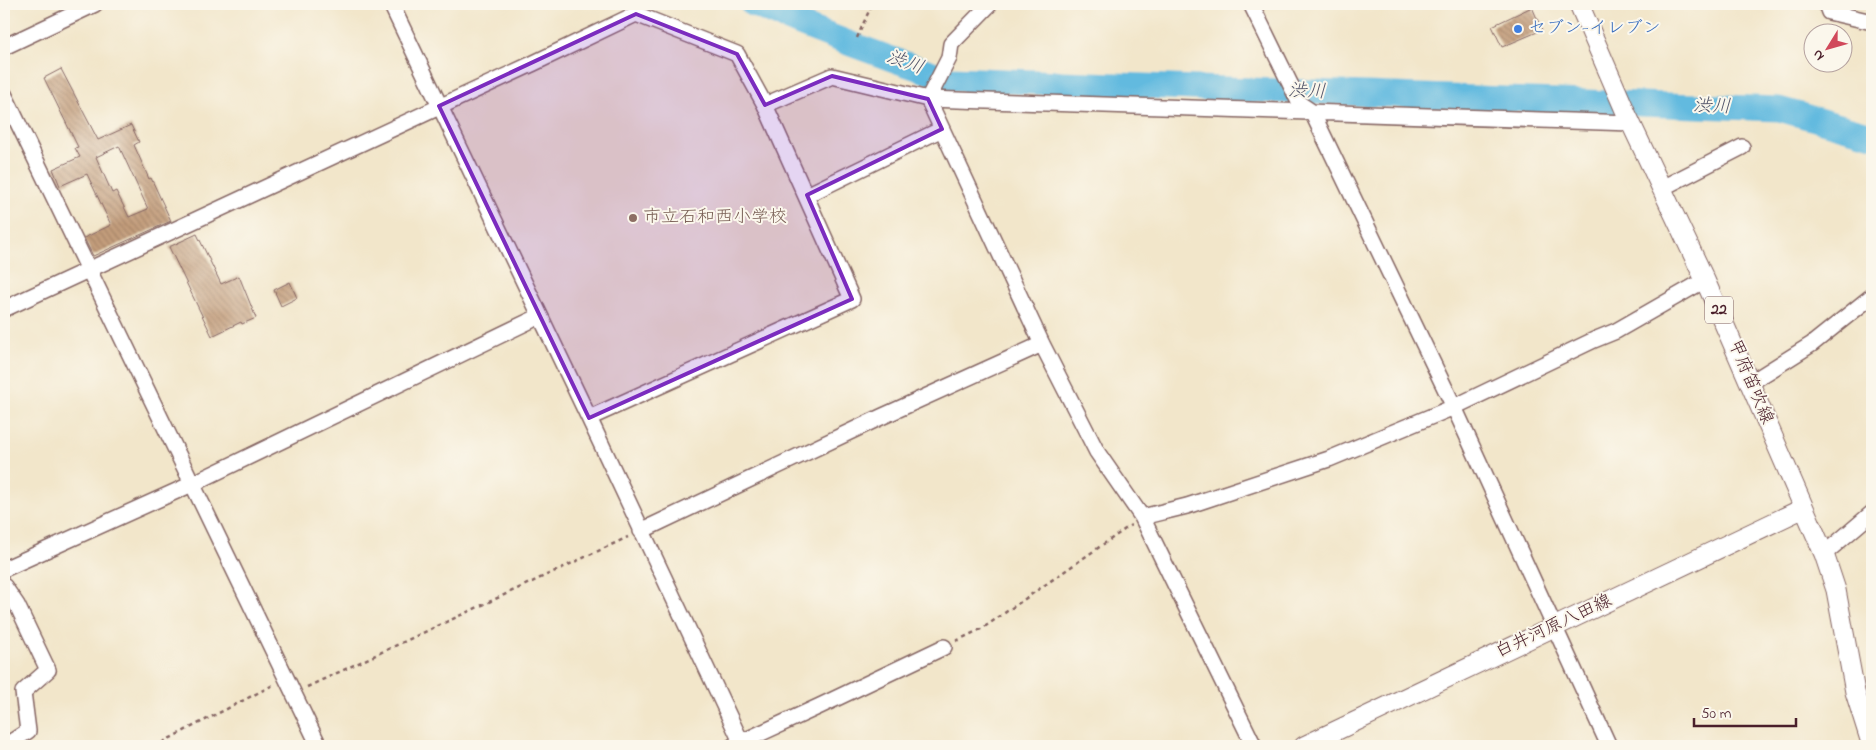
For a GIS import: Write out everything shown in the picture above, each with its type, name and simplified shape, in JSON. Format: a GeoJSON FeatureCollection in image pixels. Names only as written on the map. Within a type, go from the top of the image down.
{"type":"FeatureCollection","features":[{"type":"Feature","properties":{"kind":"main road","name":"甲府笛吹線"},"geometry":{"type":"LineString","coordinates":[[1579,4],[1629,119],[1705,280],[1824,554],[1836,590],[1854,692],[1871,745]]}},
{"type":"Feature","properties":{"kind":"main road","name":"白井河原八田線"},"geometry":{"type":"LineString","coordinates":[[1304,746],[1804,508]]}},
{"type":"Feature","properties":{"kind":"street"},"geometry":{"type":"LineString","coordinates":[[4,48],[95,4]]}},
{"type":"Feature","properties":{"kind":"street"},"geometry":{"type":"LineString","coordinates":[[391,4],[438,106],[590,418],[738,745],[944,647]]}},
{"type":"Feature","properties":{"kind":"street"},"geometry":{"type":"LineString","coordinates":[[990,4],[951,44],[949,58],[932,93],[942,129],[1042,344],[1097,452],[1142,517],[1254,746]]}},
{"type":"Feature","properties":{"kind":"street"},"geometry":{"type":"LineString","coordinates":[[1251,4],[1285,74],[1306,108],[1454,406],[1609,746]]}},
{"type":"Feature","properties":{"kind":"street"},"geometry":{"type":"LineString","coordinates":[[1826,4],[1829,12],[1872,22]]}},
{"type":"Feature","properties":{"kind":"street"},"geometry":{"type":"LineString","coordinates":[[4,309],[636,14],[737,54],[765,105],[852,299],[590,418]]}},
{"type":"Feature","properties":{"kind":"street"},"geometry":{"type":"LineString","coordinates":[[765,105],[832,76],[932,93],[1629,119]]}},
{"type":"Feature","properties":{"kind":"street"},"geometry":{"type":"LineString","coordinates":[[4,94],[319,746]]}},
{"type":"Feature","properties":{"kind":"street"},"geometry":{"type":"LineString","coordinates":[[807,195],[942,129]]}},
{"type":"Feature","properties":{"kind":"street"},"geometry":{"type":"LineString","coordinates":[[1662,188],[1742,147]]}},
{"type":"Feature","properties":{"kind":"street"},"geometry":{"type":"LineString","coordinates":[[1142,517],[1187,506],[1329,459],[1454,406],[1616,331],[1705,280]]}},
{"type":"Feature","properties":{"kind":"street"},"geometry":{"type":"LineString","coordinates":[[1750,384],[1812,344],[1872,296]]}},
{"type":"Feature","properties":{"kind":"street"},"geometry":{"type":"LineString","coordinates":[[4,569],[192,484],[540,316]]}},
{"type":"Feature","properties":{"kind":"street"},"geometry":{"type":"LineString","coordinates":[[641,531],[890,413],[1042,344]]}},
{"type":"Feature","properties":{"kind":"street"},"geometry":{"type":"LineString","coordinates":[[1824,554],[1872,514]]}},
{"type":"Feature","properties":{"kind":"street"},"geometry":{"type":"LineString","coordinates":[[4,586],[17,605],[48,670],[23,692],[28,731],[5,746]]}},
{"type":"Feature","properties":{"kind":"path"},"geometry":{"type":"LineString","coordinates":[[857,38],[872,4]]}},
{"type":"Feature","properties":{"kind":"path"},"geometry":{"type":"LineString","coordinates":[[944,647],[983,628],[1142,517]]}},
{"type":"Feature","properties":{"kind":"path"},"geometry":{"type":"LineString","coordinates":[[294,693],[641,531]]}},
{"type":"Feature","properties":{"kind":"path"},"geometry":{"type":"LineString","coordinates":[[155,746],[287,678]]}},
{"type":"Feature","properties":{"kind":"highlighted area"},"geometry":{"type":"Polygon","coordinates":[[[636,14],[737,54],[765,105],[832,76],[928,99],[942,129],[807,195],[852,299],[589,418],[439,106],[636,14]]]}},
{"type":"Feature","properties":{"kind":"building"},"geometry":{"type":"Polygon","coordinates":[[[1532,7],[1542,30],[1502,47],[1492,26],[1532,7]]]}},
{"type":"Feature","properties":{"kind":"building"},"geometry":{"type":"Polygon","coordinates":[[[61,69],[98,140],[131,125],[139,142],[134,145],[171,221],[93,256],[84,238],[111,225],[87,174],[60,186],[53,169],[80,157],[75,148],[78,147],[44,78],[61,69]],[[119,146],[96,157],[112,193],[116,191],[129,217],[148,209],[119,146]]]}},
{"type":"Feature","properties":{"kind":"building"},"geometry":{"type":"Polygon","coordinates":[[[197,234],[221,284],[239,276],[256,318],[242,324],[241,322],[212,336],[169,247],[197,234]]]}},
{"type":"Feature","properties":{"kind":"building"},"geometry":{"type":"Polygon","coordinates":[[[290,282],[297,298],[281,306],[274,290],[290,282]]]}},
{"type":"Feature","properties":{"kind":"waterway","name":"渋川"},"geometry":{"type":"LineString","coordinates":[[752,4],[850,44],[950,79],[1779,109],[1872,135]]}},
{"type":"Feature","properties":{"kind":"place","name":"セブン-イレブン"},"geometry":{"type":"Point","coordinates":[1518,29]}},
{"type":"Feature","properties":{"kind":"place","name":"市立石和西小学校"},"geometry":{"type":"Point","coordinates":[633,218]}}]}
